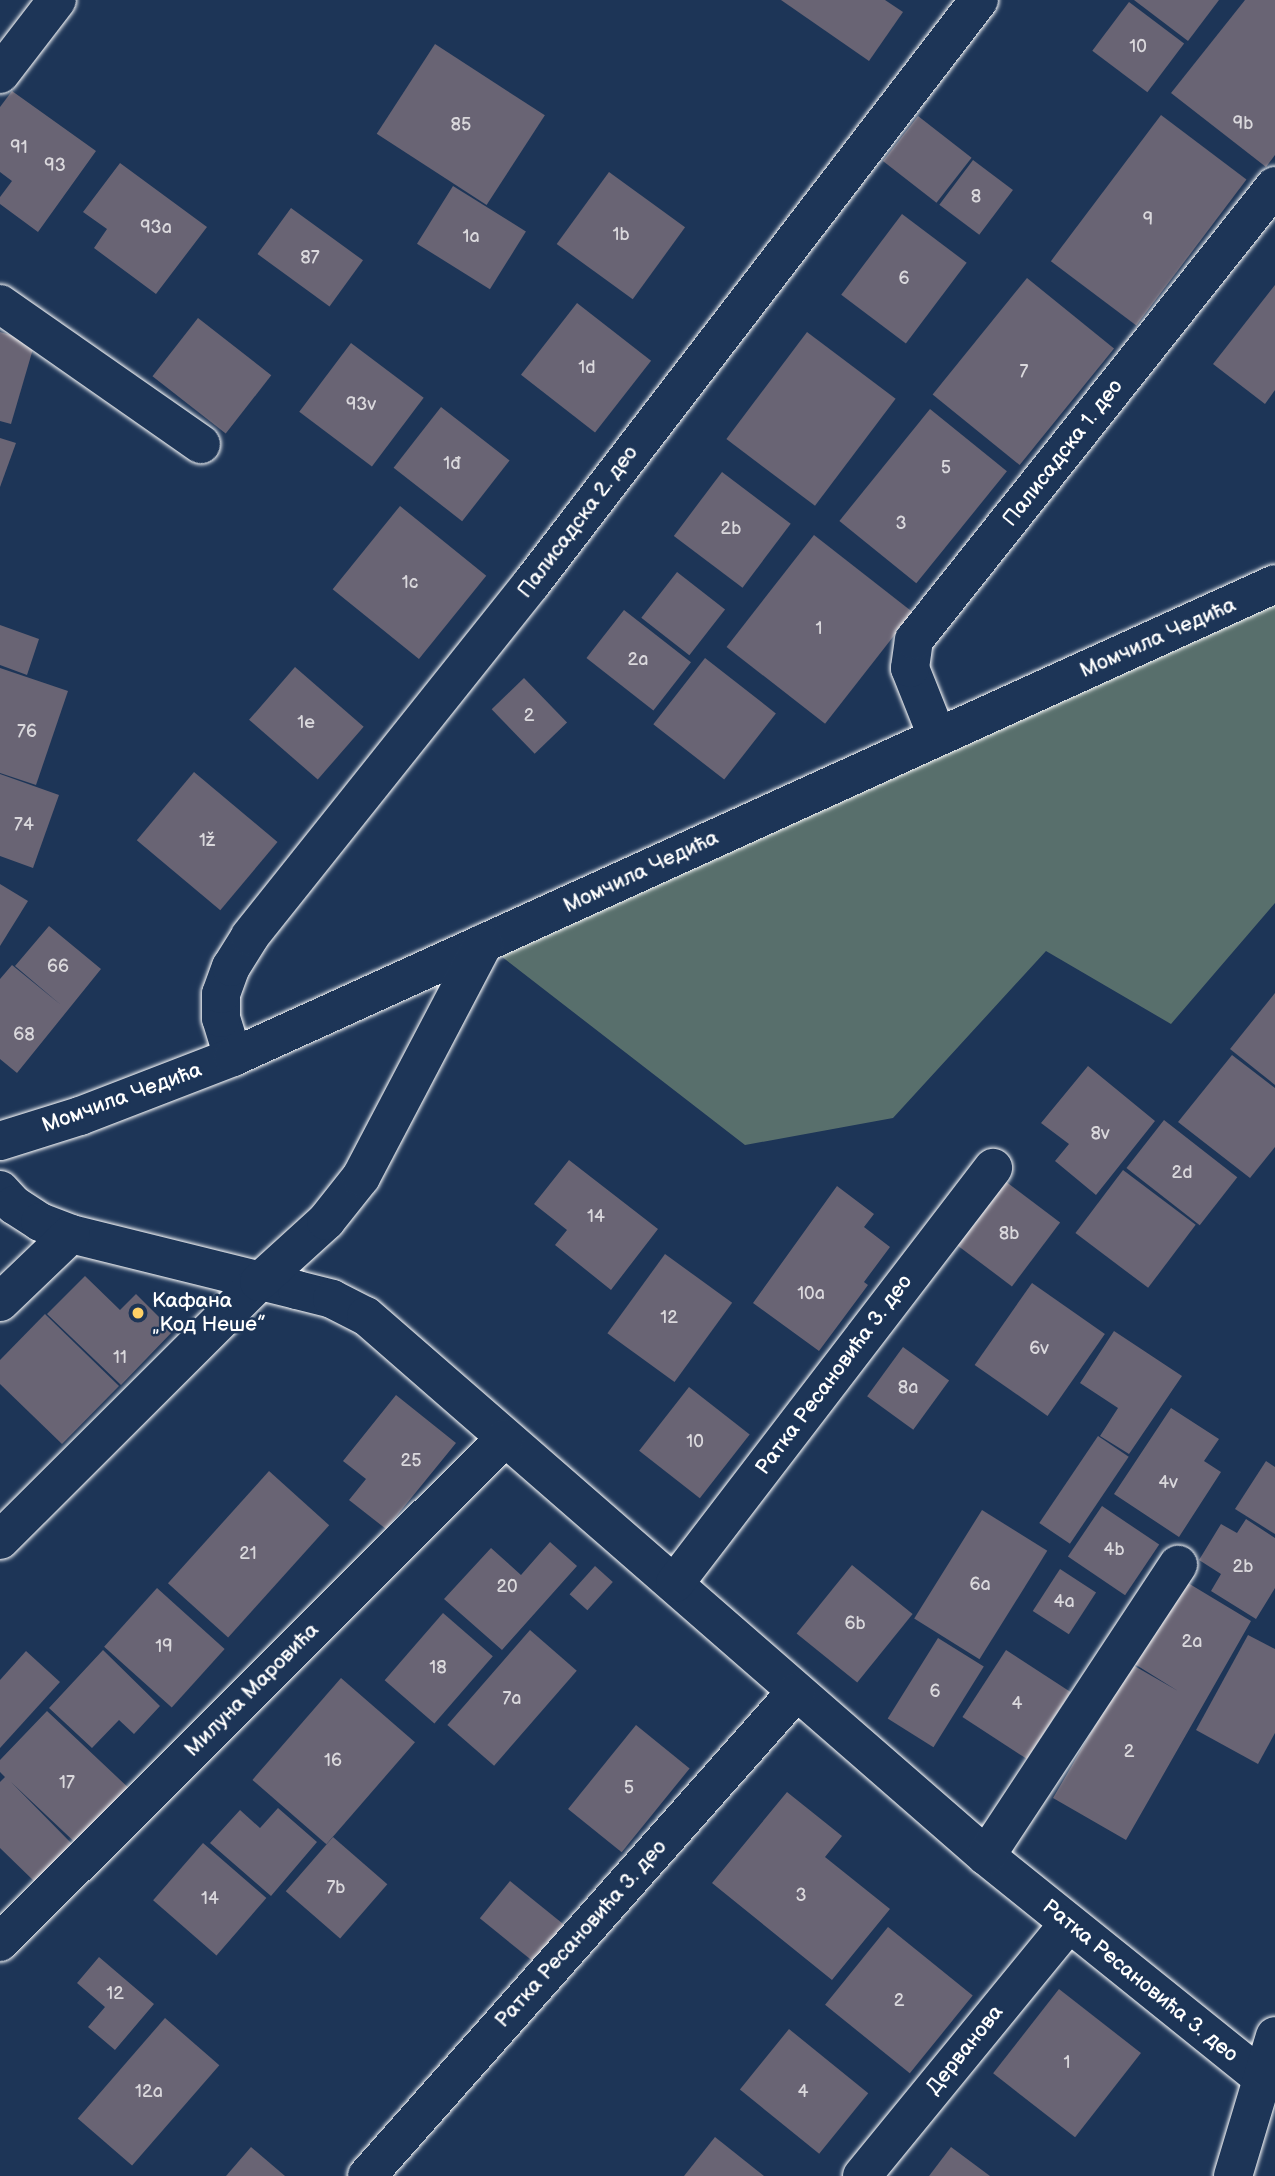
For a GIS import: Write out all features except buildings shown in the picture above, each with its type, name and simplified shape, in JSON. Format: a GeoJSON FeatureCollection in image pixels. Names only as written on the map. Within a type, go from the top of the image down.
{"type":"FeatureCollection","features":[{"type":"Feature","properties":{"kind":"street"},"geometry":{"type":"LineString","coordinates":[[0,74],[57,0]]}},
{"type":"Feature","properties":{"kind":"street","name":"Палисадска 2. део"},"geometry":{"type":"LineString","coordinates":[[233,1057],[221,1018],[221,994],[231,967],[250,936],[531,584],[979,0]]}},
{"type":"Feature","properties":{"kind":"street","name":"Палисадска 1. део"},"geometry":{"type":"LineString","coordinates":[[937,736],[910,668],[914,640],[1275,186]]}},
{"type":"Feature","properties":{"kind":"street"},"geometry":{"type":"LineString","coordinates":[[0,304],[201,444]]}},
{"type":"Feature","properties":{"kind":"street","name":"Момчила Чедића"},"geometry":{"type":"LineString","coordinates":[[0,1141],[80,1116],[233,1057],[1275,584]]}},
{"type":"Feature","properties":{"kind":"street"},"geometry":{"type":"LineString","coordinates":[[0,1540],[259,1282],[326,1221],[361,1177],[484,943]]}},
{"type":"Feature","properties":{"kind":"street","name":"Ратка Ресановића 3. део"},"geometry":{"type":"LineString","coordinates":[[675,1583],[993,1168]]}},
{"type":"Feature","properties":{"kind":"street","name":"Ратка Ресановића 3. део"},"geometry":{"type":"LineString","coordinates":[[0,1190],[14,1205],[40,1222],[71,1234],[331,1299],[366,1316],[986,1856],[1262,2078]]}},
{"type":"Feature","properties":{"kind":"street"},"geometry":{"type":"LineString","coordinates":[[0,1302],[71,1234]]}},
{"type":"Feature","properties":{"kind":"street","name":"Милуна Маровића"},"geometry":{"type":"LineString","coordinates":[[0,1942],[505,1438]]}},
{"type":"Feature","properties":{"kind":"street"},"geometry":{"type":"LineString","coordinates":[[986,1856],[1178,1565]]}},
{"type":"Feature","properties":{"kind":"street","name":"Ратка Ресановића 3. део"},"geometry":{"type":"LineString","coordinates":[[367,2176],[796,1692]]}},
{"type":"Feature","properties":{"kind":"street","name":"Дерванова"},"geometry":{"type":"LineString","coordinates":[[862,2176],[1068,1924]]}},
{"type":"Feature","properties":{"kind":"street"},"geometry":{"type":"LineString","coordinates":[[1233,2176],[1275,2036]]}},
{"type":"Feature","properties":{"kind":"green space"},"geometry":{"type":"Polygon","coordinates":[[[1275,584],[1275,903],[1171,1024],[1046,951],[893,1118],[745,1145],[484,943],[1275,584]]]}},
{"type":"Feature","properties":{"kind":"place","name":"Кафана „Код Неше”"},"geometry":{"type":"Point","coordinates":[138,1313]}}]}
